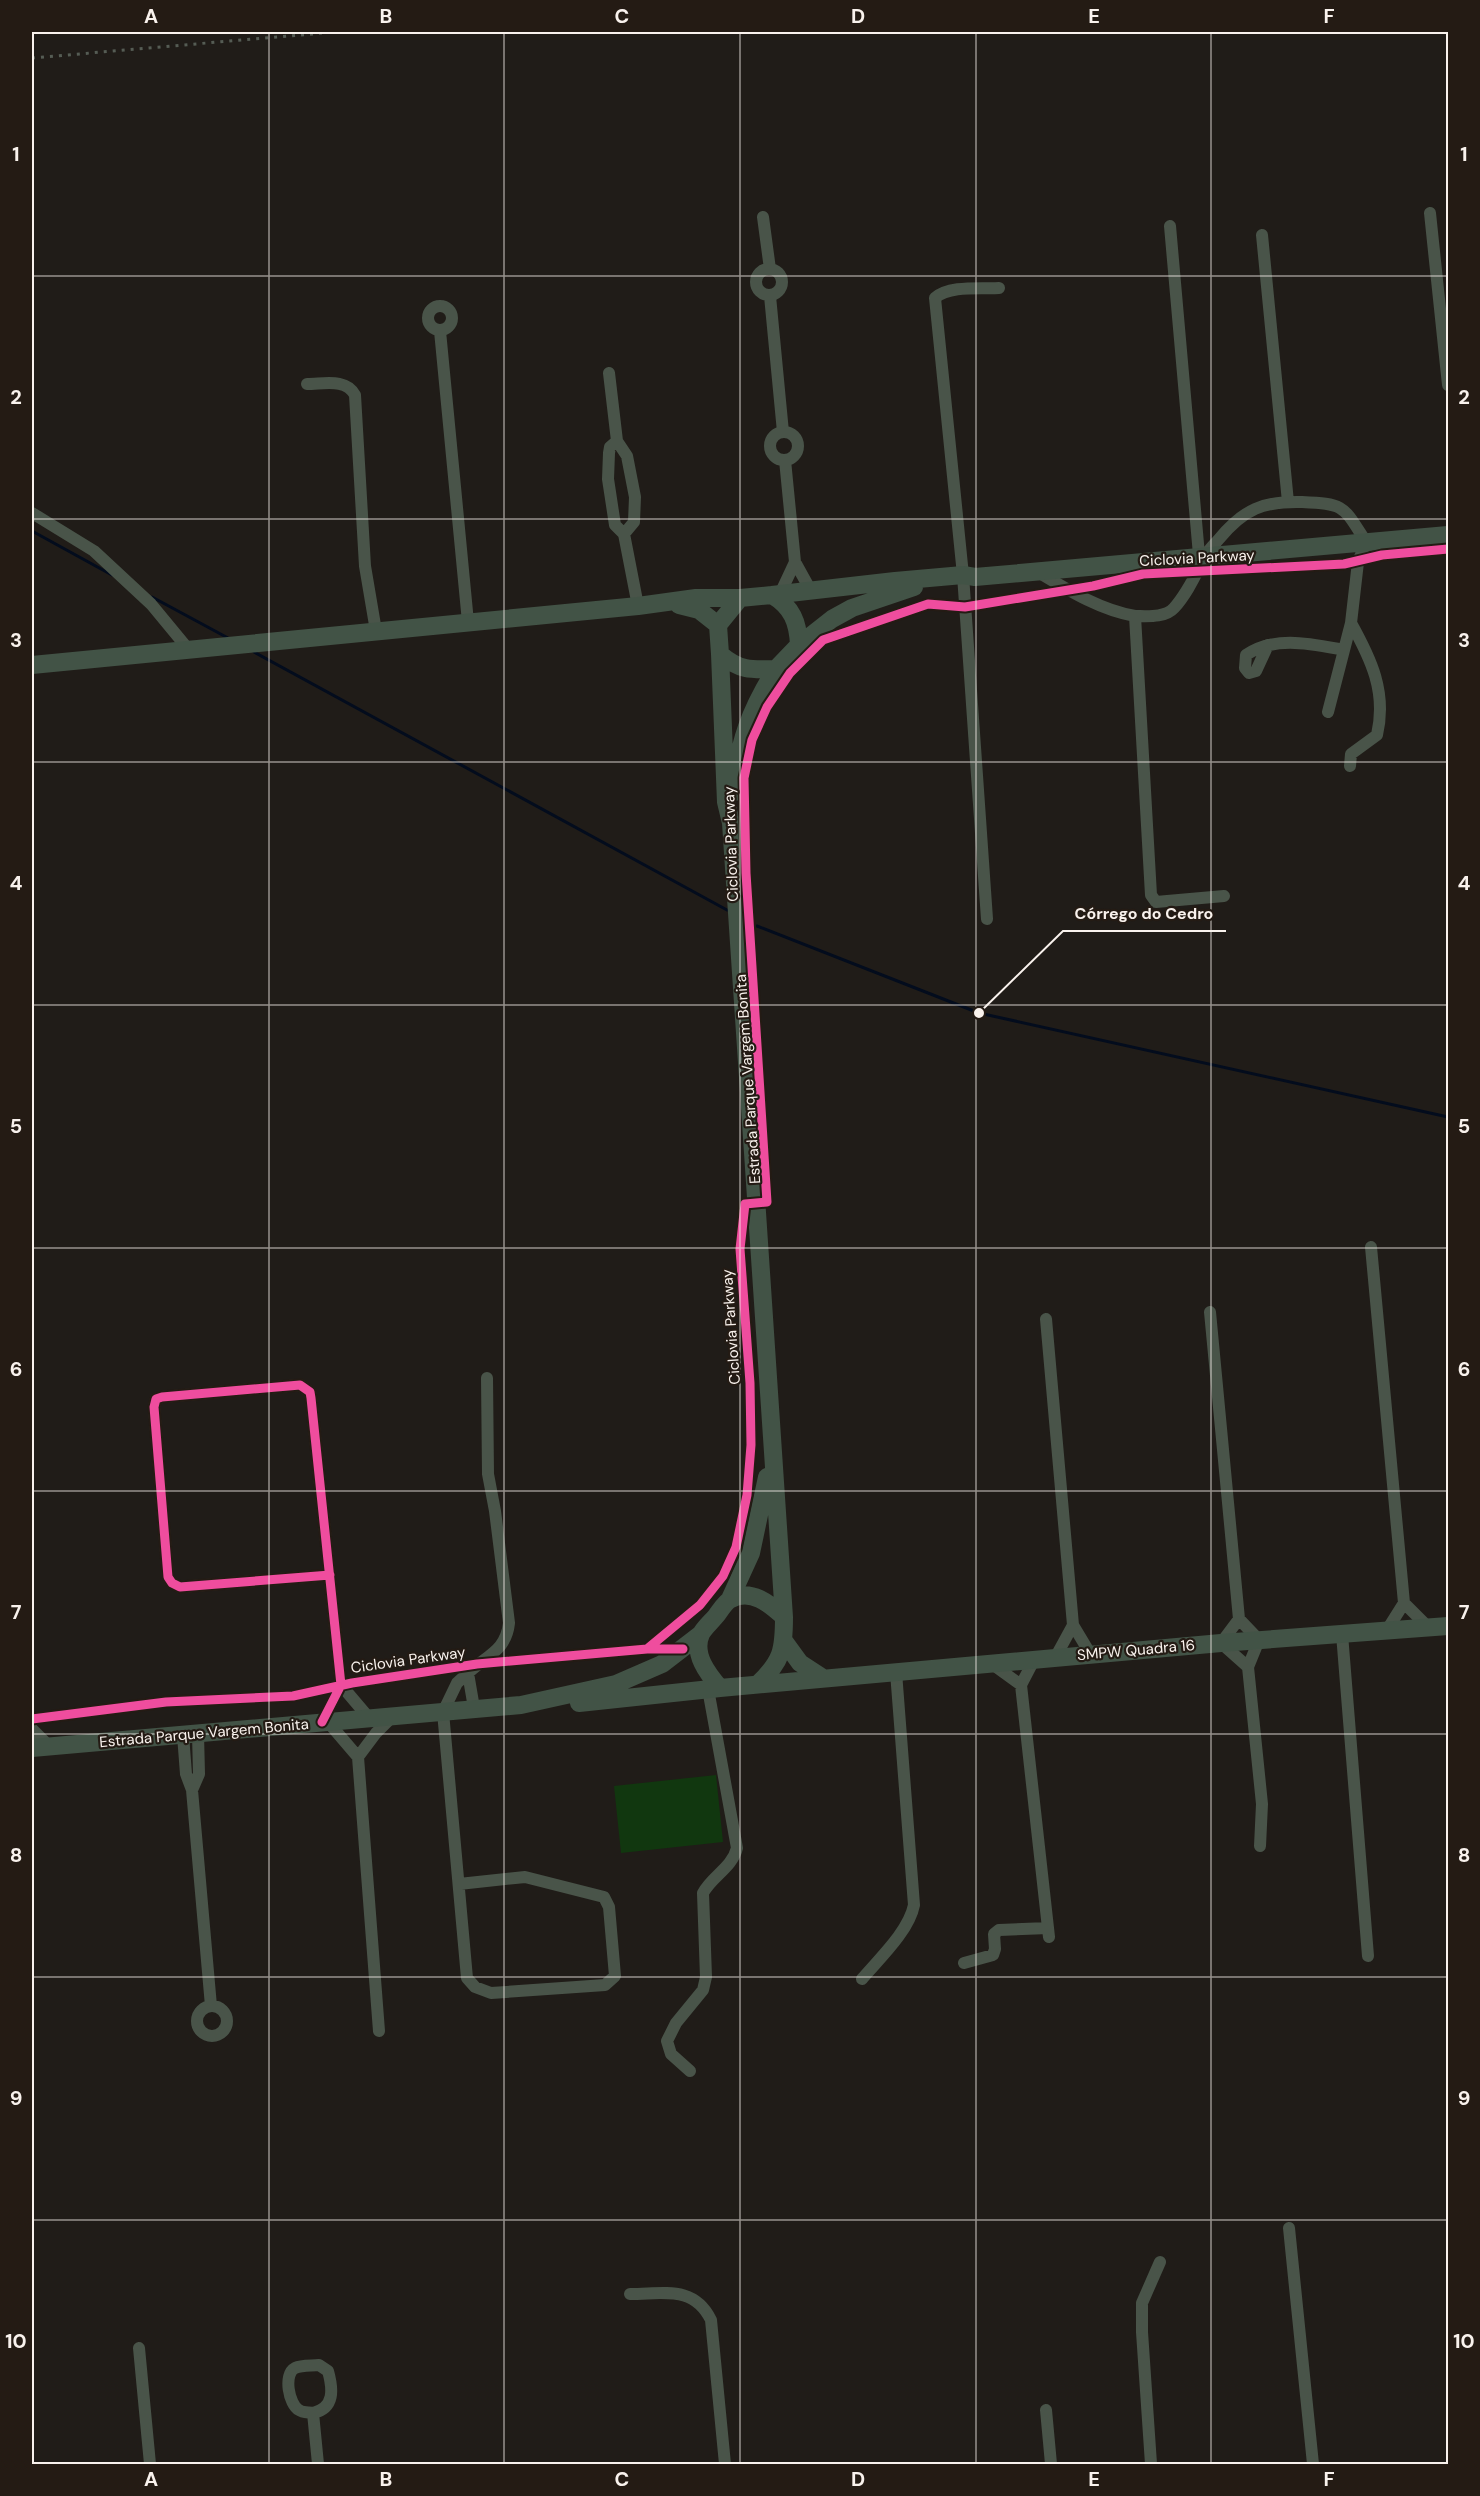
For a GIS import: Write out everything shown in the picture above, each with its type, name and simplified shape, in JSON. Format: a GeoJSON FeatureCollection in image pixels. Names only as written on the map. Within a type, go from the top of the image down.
{"type":"FeatureCollection","features":[{"type":"Feature","properties":{"kind":"main road"},"geometry":{"type":"LineString","coordinates":[[32,665],[671,603],[696,598],[740,598],[1202,555],[1449,535]]}},
{"type":"Feature","properties":{"kind":"main road"},"geometry":{"type":"LineString","coordinates":[[740,598],[718,625],[720,654],[738,667],[747,670],[776,669],[799,645],[852,608],[914,587],[967,578]]}},
{"type":"Feature","properties":{"kind":"main road"},"geometry":{"type":"LineString","coordinates":[[776,594],[795,619],[799,645]]}},
{"type":"Feature","properties":{"kind":"main road"},"geometry":{"type":"LineString","coordinates":[[671,603],[699,610],[718,625]]}},
{"type":"Feature","properties":{"kind":"main road","name":"Estrada Parque Vargem Bonita"},"geometry":{"type":"LineString","coordinates":[[720,654],[726,802],[731,823],[784,1617]]}},
{"type":"Feature","properties":{"kind":"main road","name":"Estrada Parque Vargem Bonita"},"geometry":{"type":"LineString","coordinates":[[731,823],[738,755],[743,735],[751,712],[776,669]]}},
{"type":"Feature","properties":{"kind":"main road","name":"Estrada Parque Vargem Bonita"},"geometry":{"type":"LineString","coordinates":[[730,1599],[751,1553],[765,1494],[772,1442]]}},
{"type":"Feature","properties":{"kind":"main road"},"geometry":{"type":"LineString","coordinates":[[744,1596],[758,1598],[769,1603],[784,1617],[783,1650],[778,1661],[758,1684],[714,1688],[702,1663],[698,1647],[701,1634],[730,1599],[744,1596]]}},
{"type":"Feature","properties":{"kind":"main road","name":"SMPW Quadra 16"},"geometry":{"type":"LineString","coordinates":[[758,1684],[1221,1643],[1449,1626]]}},
{"type":"Feature","properties":{"kind":"main road","name":"Estrada Parque Vargem Bonita"},"geometry":{"type":"LineString","coordinates":[[521,1705],[616,1684],[662,1664],[701,1634]]}},
{"type":"Feature","properties":{"kind":"main road"},"geometry":{"type":"LineString","coordinates":[[784,1641],[800,1663],[824,1678]]}},
{"type":"Feature","properties":{"kind":"main road","name":"Estrada Parque Vargem Bonita"},"geometry":{"type":"LineString","coordinates":[[40,1747],[474,1708],[594,1702],[714,1688]]}},
{"type":"Feature","properties":{"kind":"street"},"geometry":{"type":"LineString","coordinates":[[1430,213],[1449,385]]}},
{"type":"Feature","properties":{"kind":"street"},"geometry":{"type":"LineString","coordinates":[[763,217],[770,269]]}},
{"type":"Feature","properties":{"kind":"street"},"geometry":{"type":"LineString","coordinates":[[1037,571],[1067,590],[1117,613],[1135,616],[1157,616],[1173,610],[1198,572],[1202,555],[1170,226]]}},
{"type":"Feature","properties":{"kind":"street"},"geometry":{"type":"LineString","coordinates":[[1262,235],[1288,502]]}},
{"type":"Feature","properties":{"kind":"street"},"geometry":{"type":"LineString","coordinates":[[765,269],[770,269],[778,272],[782,280],[778,292],[770,296],[761,293],[756,285],[757,275],[765,269]]}},
{"type":"Feature","properties":{"kind":"street"},"geometry":{"type":"LineString","coordinates":[[987,919],[967,578],[935,298],[940,293],[949,291],[999,288]]}},
{"type":"Feature","properties":{"kind":"street"},"geometry":{"type":"LineString","coordinates":[[770,296],[783,432]]}},
{"type":"Feature","properties":{"kind":"street"},"geometry":{"type":"LineString","coordinates":[[440,331],[468,622]]}},
{"type":"Feature","properties":{"kind":"street"},"geometry":{"type":"LineString","coordinates":[[609,373],[617,441],[627,456],[635,497],[634,522],[624,534]]}},
{"type":"Feature","properties":{"kind":"street"},"geometry":{"type":"LineString","coordinates":[[307,384],[340,384],[348,386],[355,395],[365,566],[376,631]]}},
{"type":"Feature","properties":{"kind":"street"},"geometry":{"type":"LineString","coordinates":[[783,432],[794,437],[797,445],[795,453],[785,460]]}},
{"type":"Feature","properties":{"kind":"street"},"geometry":{"type":"LineString","coordinates":[[783,432],[772,439],[770,447],[773,455],[785,460]]}},
{"type":"Feature","properties":{"kind":"street"},"geometry":{"type":"LineString","coordinates":[[617,441],[610,447],[608,479],[615,525],[624,534],[638,606]]}},
{"type":"Feature","properties":{"kind":"street"},"geometry":{"type":"LineString","coordinates":[[785,460],[795,562],[811,591]]}},
{"type":"Feature","properties":{"kind":"street"},"geometry":{"type":"LineString","coordinates":[[1202,555],[1242,515],[1261,505],[1288,502],[1330,503],[1346,510],[1366,542],[1358,562],[1351,623],[1328,712]]}},
{"type":"Feature","properties":{"kind":"street"},"geometry":{"type":"LineString","coordinates":[[32,513],[94,551],[152,604],[189,650]]}},
{"type":"Feature","properties":{"kind":"street"},"geometry":{"type":"LineString","coordinates":[[776,594],[795,562]]}},
{"type":"Feature","properties":{"kind":"street"},"geometry":{"type":"LineString","coordinates":[[1135,616],[1151,896],[1156,902],[1224,896]]}},
{"type":"Feature","properties":{"kind":"street"},"geometry":{"type":"LineString","coordinates":[[1350,766],[1350,754],[1377,735],[1381,717],[1376,673],[1351,623]]}},
{"type":"Feature","properties":{"kind":"street"},"geometry":{"type":"LineString","coordinates":[[1268,645],[1315,643],[1344,650]]}},
{"type":"Feature","properties":{"kind":"street"},"geometry":{"type":"LineString","coordinates":[[1371,1247],[1404,1603],[1388,1630]]}},
{"type":"Feature","properties":{"kind":"street"},"geometry":{"type":"LineString","coordinates":[[1210,1312],[1239,1619],[1259,1640],[1248,1667],[1262,1804],[1260,1846]]}},
{"type":"Feature","properties":{"kind":"street"},"geometry":{"type":"LineString","coordinates":[[1046,1319],[1073,1625],[1091,1655]]}},
{"type":"Feature","properties":{"kind":"street"},"geometry":{"type":"LineString","coordinates":[[459,1884],[531,1878],[604,1897],[609,1907],[615,1976],[604,1984],[491,1993],[479,1990],[470,1983],[468,1978],[459,1884],[443,1712],[457,1683],[502,1646],[507,1636],[509,1623],[488,1474],[487,1378]]}},
{"type":"Feature","properties":{"kind":"street"},"geometry":{"type":"LineString","coordinates":[[330,1575],[180,1587],[171,1583],[168,1577],[164,1531],[154,1407],[156,1400],[162,1397],[300,1385],[307,1388],[311,1398],[330,1575],[341,1685],[325,1722],[358,1757],[379,2031]]}},
{"type":"Feature","properties":{"kind":"street"},"geometry":{"type":"LineString","coordinates":[[1404,1603],[1428,1627]]}},
{"type":"Feature","properties":{"kind":"street"},"geometry":{"type":"LineString","coordinates":[[1239,1619],[1221,1643],[1248,1667]]}},
{"type":"Feature","properties":{"kind":"street"},"geometry":{"type":"LineString","coordinates":[[1055,1658],[1073,1625]]}},
{"type":"Feature","properties":{"kind":"street"},"geometry":{"type":"LineString","coordinates":[[1342,1634],[1368,1956]]}},
{"type":"Feature","properties":{"kind":"street"},"geometry":{"type":"LineString","coordinates":[[964,1963],[993,1955],[994,1934],[999,1930],[1048,1932],[1021,1685],[1034,1660]]}},
{"type":"Feature","properties":{"kind":"street"},"geometry":{"type":"LineString","coordinates":[[992,1664],[1021,1685]]}},
{"type":"Feature","properties":{"kind":"street"},"geometry":{"type":"LineString","coordinates":[[862,1979],[889,1948],[909,1918],[914,1905],[896,1672]]}},
{"type":"Feature","properties":{"kind":"street"},"geometry":{"type":"LineString","coordinates":[[468,1673],[474,1708]]}},
{"type":"Feature","properties":{"kind":"street"},"geometry":{"type":"LineString","coordinates":[[341,1685],[369,1718]]}},
{"type":"Feature","properties":{"kind":"street"},"geometry":{"type":"LineString","coordinates":[[690,2071],[671,2054],[667,2041],[676,2023],[704,1990],[706,1977],[703,1893],[707,1885],[728,1867],[737,1848],[714,1688]]}},
{"type":"Feature","properties":{"kind":"street"},"geometry":{"type":"LineString","coordinates":[[358,1757],[376,1733],[393,1716]]}},
{"type":"Feature","properties":{"kind":"street"},"geometry":{"type":"LineString","coordinates":[[32,1729],[40,1747]]}},
{"type":"Feature","properties":{"kind":"street"},"geometry":{"type":"LineString","coordinates":[[191,1734],[186,1774],[192,1790],[211,2006]]}},
{"type":"Feature","properties":{"kind":"street"},"geometry":{"type":"LineString","coordinates":[[1289,2228],[1312,2464]]}},
{"type":"Feature","properties":{"kind":"street"},"geometry":{"type":"LineString","coordinates":[[1151,2464],[1142,2303],[1160,2262]]}},
{"type":"Feature","properties":{"kind":"street"},"geometry":{"type":"LineString","coordinates":[[630,2294],[687,2295],[698,2300],[706,2310],[711,2320],[725,2464]]}},
{"type":"Feature","properties":{"kind":"street"},"geometry":{"type":"LineString","coordinates":[[139,2348],[150,2464]]}},
{"type":"Feature","properties":{"kind":"street"},"geometry":{"type":"LineString","coordinates":[[319,2365],[328,2371],[331,2400],[327,2408],[313,2413],[301,2411],[294,2405],[290,2398],[289,2377],[296,2368],[319,2365]]}},
{"type":"Feature","properties":{"kind":"street"},"geometry":{"type":"LineString","coordinates":[[1046,2410],[1051,2464]]}},
{"type":"Feature","properties":{"kind":"street"},"geometry":{"type":"LineString","coordinates":[[313,2413],[318,2464]]}},
{"type":"Feature","properties":{"kind":"green space"},"geometry":{"type":"Polygon","coordinates":[[[716,1775],[723,1842],[621,1853],[614,1786],[716,1775]]]}},
{"type":"Feature","properties":{"kind":"waterway"},"geometry":{"type":"LineString","coordinates":[[32,531],[112,575]]}},
{"type":"Feature","properties":{"kind":"waterway"},"geometry":{"type":"LineString","coordinates":[[152,597],[228,638]]}},
{"type":"Feature","properties":{"kind":"waterway"},"geometry":{"type":"LineString","coordinates":[[254,652],[727,910]]}},
{"type":"Feature","properties":{"kind":"waterway"},"geometry":{"type":"LineString","coordinates":[[757,926],[979,1013],[1448,1117]]}},
{"type":"Feature","properties":{"kind":"railway"},"geometry":{"type":"LineString","coordinates":[[32,58],[335,32]]}},
{"type":"Feature","properties":{"kind":"cycle path","name":"Ciclovia Parkway"},"geometry":{"type":"LineString","coordinates":[[647,1649],[700,1605],[723,1576],[736,1547],[747,1495],[751,1445],[750,1383],[740,1249],[745,1204],[767,1202],[746,873],[744,778],[752,740],[767,707],[790,673],[823,640],[928,604],[965,607],[1093,586],[1143,574],[1344,564],[1382,555],[1448,549]]}},
{"type":"Feature","properties":{"kind":"cycle path","name":"Ciclovia Parkway"},"geometry":{"type":"LineString","coordinates":[[322,1722],[341,1685],[311,1398],[310,1392],[300,1385],[156,1399],[154,1407],[168,1577],[172,1583],[180,1587],[330,1575]]}},
{"type":"Feature","properties":{"kind":"cycle path","name":"Ciclovia Parkway"},"geometry":{"type":"LineString","coordinates":[[32,1719],[166,1702],[293,1696],[352,1683],[477,1664],[647,1649],[683,1649]]}},
{"type":"Feature","properties":{"kind":"place","name":"Córrego do Cedro"},"geometry":{"type":"Point","coordinates":[979,1013]}}]}
